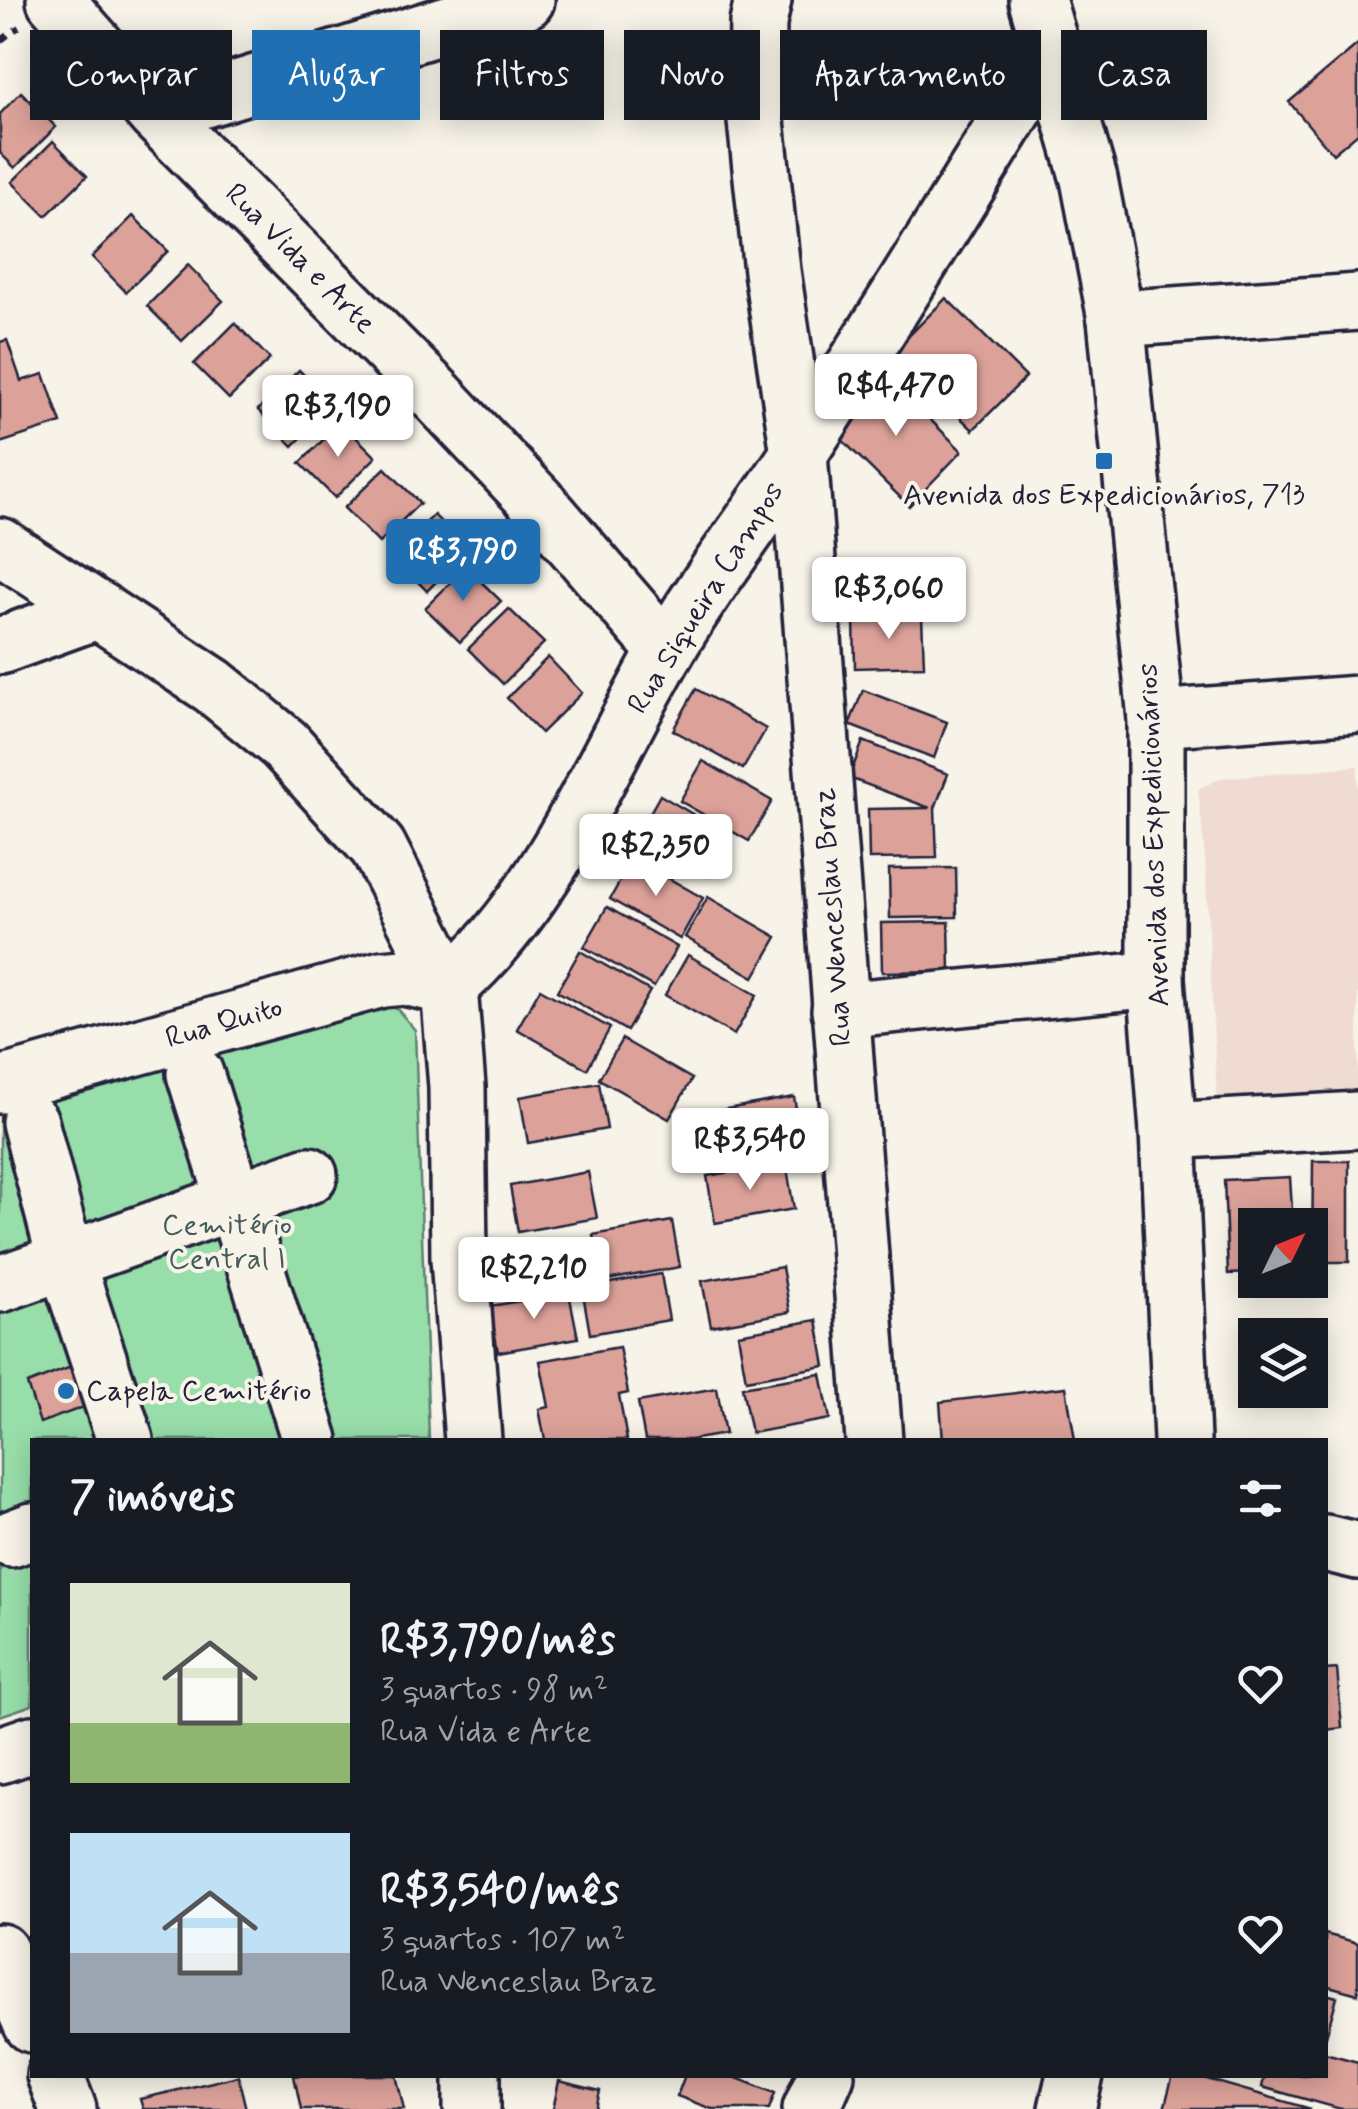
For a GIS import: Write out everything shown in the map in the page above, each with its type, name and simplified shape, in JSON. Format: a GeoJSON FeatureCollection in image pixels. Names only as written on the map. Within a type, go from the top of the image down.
{"type":"FeatureCollection","features":[{"type":"Feature","properties":{"kind":"street","name":"Rua Vida e Arte"},"geometry":{"type":"LineString","coordinates":[[54,0],[81,30]]}},
{"type":"Feature","properties":{"kind":"street"},"geometry":{"type":"LineString","coordinates":[[232,91],[526,0]]}},
{"type":"Feature","properties":{"kind":"street","name":"Rua Wenceslau Braz"},"geometry":{"type":"LineString","coordinates":[[763,0],[758,22],[756,121],[772,271],[799,454],[874,1438]]}},
{"type":"Feature","properties":{"kind":"street","name":"Rua Siqueira Campos"},"geometry":{"type":"LineString","coordinates":[[449,988],[505,931],[571,829],[666,651],[799,454],[1045,25]]}},
{"type":"Feature","properties":{"kind":"street","name":"Avenida dos Expedicionários"},"geometry":{"type":"LineString","coordinates":[[1045,25],[1089,179],[1116,319],[1156,719],[1156,979],[1168,1131],[1182,1438]]}},
{"type":"Feature","properties":{"kind":"street","name":"Rua Vida e Arte"},"geometry":{"type":"LineString","coordinates":[[162,120],[543,508],[666,651]]}},
{"type":"Feature","properties":{"kind":"street"},"geometry":{"type":"LineString","coordinates":[[1116,319],[1358,302]]}},
{"type":"Feature","properties":{"kind":"street"},"geometry":{"type":"LineString","coordinates":[[0,546],[213,686],[284,744],[378,847],[449,988],[458,1086],[459,1259],[473,1438]]}},
{"type":"Feature","properties":{"kind":"street"},"geometry":{"type":"LineString","coordinates":[[0,646],[99,610]]}},
{"type":"Feature","properties":{"kind":"street"},"geometry":{"type":"LineString","coordinates":[[1156,719],[1358,704]]}},
{"type":"Feature","properties":{"kind":"street","name":"Rua Quito"},"geometry":{"type":"LineString","coordinates":[[15,1104],[382,978],[404,977],[449,988]]}},
{"type":"Feature","properties":{"kind":"street"},"geometry":{"type":"LineString","coordinates":[[840,1010],[1156,979]]}},
{"type":"Feature","properties":{"kind":"street"},"geometry":{"type":"LineString","coordinates":[[195,1074],[310,1436]]}},
{"type":"Feature","properties":{"kind":"street"},"geometry":{"type":"LineString","coordinates":[[15,1104],[123,1438]]}},
{"type":"Feature","properties":{"kind":"street"},"geometry":{"type":"LineString","coordinates":[[1168,1131],[1358,1120]]}},
{"type":"Feature","properties":{"kind":"street"},"geometry":{"type":"LineString","coordinates":[[0,1284],[309,1176]]}},
{"type":"Feature","properties":{"kind":"street"},"geometry":{"type":"LineString","coordinates":[[1328,1544],[1358,1550]]}},
{"type":"Feature","properties":{"kind":"street"},"geometry":{"type":"LineString","coordinates":[[0,1755],[30,1745]]}},
{"type":"Feature","properties":{"kind":"street"},"geometry":{"type":"LineString","coordinates":[[0,1952],[30,2020]]}},
{"type":"Feature","properties":{"kind":"street"},"geometry":{"type":"LineString","coordinates":[[56,2078],[68,2109]]}},
{"type":"Feature","properties":{"kind":"street"},"geometry":{"type":"LineString","coordinates":[[472,2078],[472,2109]]}},
{"type":"Feature","properties":{"kind":"street"},"geometry":{"type":"LineString","coordinates":[[811,2109],[825,2078]]}},
{"type":"Feature","properties":{"kind":"street"},"geometry":{"type":"LineString","coordinates":[[848,2078],[852,2109]]}},
{"type":"Feature","properties":{"kind":"street"},"geometry":{"type":"LineString","coordinates":[[1068,2109],[1074,2078]]}},
{"type":"Feature","properties":{"kind":"shaded area"},"geometry":{"type":"Polygon","coordinates":[[[1358,766],[1358,1093],[1217,1100],[1198,789],[1221,778],[1358,766]]]}},
{"type":"Feature","properties":{"kind":"green space","name":"Cemitério Central I"},"geometry":{"type":"Polygon","coordinates":[[[372,997],[398,1010],[415,1030],[429,1438],[30,1438],[30,1706],[0,1716],[0,1106],[372,997]]]}},
{"type":"Feature","properties":{"kind":"building"},"geometry":{"type":"Polygon","coordinates":[[[1358,44],[1358,133],[1333,154],[1289,102],[1358,44]]]}},
{"type":"Feature","properties":{"kind":"building"},"geometry":{"type":"Polygon","coordinates":[[[21,92],[30,101],[30,120],[49,120],[56,127],[15,168],[0,153],[0,114],[21,92]]]}},
{"type":"Feature","properties":{"kind":"building"},"geometry":{"type":"Polygon","coordinates":[[[53,141],[87,176],[46,216],[12,182],[53,141]]]}},
{"type":"Feature","properties":{"kind":"building"},"geometry":{"type":"Polygon","coordinates":[[[133,216],[168,251],[126,292],[92,257],[133,216]]]}},
{"type":"Feature","properties":{"kind":"building"},"geometry":{"type":"Polygon","coordinates":[[[188,265],[223,301],[182,341],[147,306],[188,265]]]}},
{"type":"Feature","properties":{"kind":"building"},"geometry":{"type":"Polygon","coordinates":[[[946,298],[1026,377],[973,430],[893,352],[946,298]]]}},
{"type":"Feature","properties":{"kind":"building"},"geometry":{"type":"Polygon","coordinates":[[[235,323],[270,359],[229,399],[194,364],[235,323]]]}},
{"type":"Feature","properties":{"kind":"building"},"geometry":{"type":"Polygon","coordinates":[[[7,340],[21,381],[44,374],[61,423],[0,443],[0,342],[7,340]]]}},
{"type":"Feature","properties":{"kind":"building"},"geometry":{"type":"Polygon","coordinates":[[[299,370],[334,405],[293,446],[258,410],[299,370]]]}},
{"type":"Feature","properties":{"kind":"building"},"geometry":{"type":"Polygon","coordinates":[[[883,373],[962,451],[909,506],[829,427],[883,373]]]}},
{"type":"Feature","properties":{"kind":"building"},"geometry":{"type":"Polygon","coordinates":[[[341,422],[376,457],[335,498],[300,463],[341,422]]]}},
{"type":"Feature","properties":{"kind":"building"},"geometry":{"type":"Polygon","coordinates":[[[385,468],[420,503],[379,543],[344,508],[385,468]]]}},
{"type":"Feature","properties":{"kind":"building"},"geometry":{"type":"Polygon","coordinates":[[[434,515],[468,550],[427,591],[392,556],[434,515]]]}},
{"type":"Feature","properties":{"kind":"building"},"geometry":{"type":"Polygon","coordinates":[[[466,567],[501,601],[460,642],[425,608],[466,567]]]}},
{"type":"Feature","properties":{"kind":"building"},"geometry":{"type":"Polygon","coordinates":[[[509,609],[544,643],[503,684],[468,649],[509,609]]]}},
{"type":"Feature","properties":{"kind":"building"},"geometry":{"type":"Polygon","coordinates":[[[922,617],[924,666],[855,668],[854,618],[922,617]]]}},
{"type":"Feature","properties":{"kind":"building"},"geometry":{"type":"Polygon","coordinates":[[[548,657],[582,693],[541,733],[507,698],[548,657]]]}},
{"type":"Feature","properties":{"kind":"building"},"geometry":{"type":"Polygon","coordinates":[[[696,689],[766,729],[743,769],[673,730],[696,689]]]}},
{"type":"Feature","properties":{"kind":"building"},"geometry":{"type":"Polygon","coordinates":[[[863,690],[947,722],[934,758],[849,725],[863,690]]]}},
{"type":"Feature","properties":{"kind":"building"},"geometry":{"type":"Polygon","coordinates":[[[863,741],[948,774],[935,808],[937,858],[869,859],[868,809],[930,808],[849,778],[863,741]]]}},
{"type":"Feature","properties":{"kind":"building"},"geometry":{"type":"Polygon","coordinates":[[[703,761],[772,801],[749,841],[680,801],[703,761]]]}},
{"type":"Feature","properties":{"kind":"building"},"geometry":{"type":"Polygon","coordinates":[[[660,795],[730,836],[707,876],[637,836],[660,795]]]}},
{"type":"Feature","properties":{"kind":"building"},"geometry":{"type":"Polygon","coordinates":[[[633,858],[703,898],[680,939],[610,899],[633,858]]]}},
{"type":"Feature","properties":{"kind":"building"},"geometry":{"type":"Polygon","coordinates":[[[956,868],[957,917],[890,918],[889,869],[956,868]]]}},
{"type":"Feature","properties":{"kind":"building"},"geometry":{"type":"Polygon","coordinates":[[[708,897],[777,937],[754,977],[685,937],[708,897]]]}},
{"type":"Feature","properties":{"kind":"building"},"geometry":{"type":"Polygon","coordinates":[[[607,907],[677,947],[654,987],[584,947],[607,907]]]}},
{"type":"Feature","properties":{"kind":"building"},"geometry":{"type":"Polygon","coordinates":[[[949,922],[950,971],[882,972],[881,923],[949,922]]]}},
{"type":"Feature","properties":{"kind":"building"},"geometry":{"type":"Polygon","coordinates":[[[580,951],[650,991],[627,1031],[557,991],[580,951]]]}},
{"type":"Feature","properties":{"kind":"building"},"geometry":{"type":"Polygon","coordinates":[[[688,955],[757,995],[734,1035],[665,995],[688,955]]]}},
{"type":"Feature","properties":{"kind":"building"},"geometry":{"type":"Polygon","coordinates":[[[540,989],[610,1028],[587,1069],[517,1029],[540,989]]]}},
{"type":"Feature","properties":{"kind":"building"},"geometry":{"type":"Polygon","coordinates":[[[622,1039],[692,1079],[669,1119],[599,1079],[622,1039]]]}},
{"type":"Feature","properties":{"kind":"building"},"geometry":{"type":"Polygon","coordinates":[[[599,1083],[607,1129],[528,1143],[520,1097],[599,1083]]]}},
{"type":"Feature","properties":{"kind":"building"},"geometry":{"type":"Polygon","coordinates":[[[794,1097],[802,1143],[723,1157],[715,1111],[794,1097]]]}},
{"type":"Feature","properties":{"kind":"building"},"geometry":{"type":"Polygon","coordinates":[[[1313,1161],[1349,1161],[1349,1262],[1328,1262],[1328,1208],[1313,1208],[1313,1161]]]}},
{"type":"Feature","properties":{"kind":"building"},"geometry":{"type":"Polygon","coordinates":[[[786,1163],[794,1209],[715,1223],[707,1176],[786,1163]]]}},
{"type":"Feature","properties":{"kind":"building"},"geometry":{"type":"Polygon","coordinates":[[[588,1172],[597,1218],[518,1232],[510,1186],[588,1172]]]}},
{"type":"Feature","properties":{"kind":"building"},"geometry":{"type":"Polygon","coordinates":[[[1290,1177],[1292,1208],[1238,1208],[1238,1274],[1228,1274],[1224,1180],[1290,1177]]]}},
{"type":"Feature","properties":{"kind":"building"},"geometry":{"type":"Polygon","coordinates":[[[672,1221],[680,1267],[601,1281],[593,1235],[672,1221]]]}},
{"type":"Feature","properties":{"kind":"building"},"geometry":{"type":"Polygon","coordinates":[[[782,1267],[790,1312],[711,1326],[702,1281],[782,1267]]]}},
{"type":"Feature","properties":{"kind":"building"},"geometry":{"type":"Polygon","coordinates":[[[661,1274],[669,1320],[590,1334],[582,1288],[661,1274]]]}},
{"type":"Feature","properties":{"kind":"building"},"geometry":{"type":"Polygon","coordinates":[[[569,1293],[578,1338],[498,1352],[490,1306],[569,1293]]]}},
{"type":"Feature","properties":{"kind":"building"},"geometry":{"type":"Polygon","coordinates":[[[817,1320],[825,1366],[746,1380],[738,1334],[817,1320]]]}},
{"type":"Feature","properties":{"kind":"building"},"geometry":{"type":"Polygon","coordinates":[[[619,1347],[628,1393],[619,1395],[627,1438],[545,1438],[539,1409],[549,1407],[540,1361],[619,1347]]]}},
{"type":"Feature","properties":{"kind":"building","name":"Capela Cemitério"},"geometry":{"type":"Polygon","coordinates":[[[92,1359],[106,1399],[40,1423],[27,1384],[92,1359]]]}},
{"type":"Feature","properties":{"kind":"building"},"geometry":{"type":"Polygon","coordinates":[[[821,1374],[830,1419],[751,1433],[742,1387],[821,1374]]]}},
{"type":"Feature","properties":{"kind":"building"},"geometry":{"type":"Polygon","coordinates":[[[1066,1387],[1075,1438],[943,1438],[940,1402],[1066,1387]]]}},
{"type":"Feature","properties":{"kind":"building"},"geometry":{"type":"Polygon","coordinates":[[[717,1388],[725,1434],[645,1438],[638,1402],[717,1388]]]}},
{"type":"Feature","properties":{"kind":"building"},"geometry":{"type":"Polygon","coordinates":[[[1337,1669],[1342,1728],[1328,1730],[1328,1670],[1337,1669]]]}},
{"type":"Feature","properties":{"kind":"building"},"geometry":{"type":"Polygon","coordinates":[[[1328,1935],[1358,1943],[1358,1994],[1328,1986],[1328,1935]]]}},
{"type":"Feature","properties":{"kind":"building"},"geometry":{"type":"Polygon","coordinates":[[[1328,1995],[1337,1997],[1328,2029],[1328,1995]]]}},
{"type":"Feature","properties":{"kind":"building"},"geometry":{"type":"Polygon","coordinates":[[[1328,2054],[1358,2062],[1358,2109],[1341,2109],[1262,2087],[1264,2078],[1328,2078],[1328,2054]]]}},
{"type":"Feature","properties":{"kind":"building"},"geometry":{"type":"Polygon","coordinates":[[[238,2078],[246,2109],[143,2109],[140,2099],[238,2078]]]}},
{"type":"Feature","properties":{"kind":"building"},"geometry":{"type":"Polygon","coordinates":[[[294,2078],[397,2078],[404,2109],[301,2109],[294,2078]]]}},
{"type":"Feature","properties":{"kind":"building"},"geometry":{"type":"Polygon","coordinates":[[[684,2078],[737,2078],[775,2093],[769,2109],[712,2109],[677,2096],[684,2078]]]}},
{"type":"Feature","properties":{"kind":"building"},"geometry":{"type":"Polygon","coordinates":[[[1172,2078],[1203,2078],[1311,2109],[1164,2109],[1172,2078]]]}},
{"type":"Feature","properties":{"kind":"building"},"geometry":{"type":"Polygon","coordinates":[[[559,2081],[600,2091],[596,2109],[553,2109],[559,2081]]]}},
{"type":"Feature","properties":{"kind":"place","name":"Avenida dos Expedicionários, 713"},"geometry":{"type":"Point","coordinates":[1104,461]}},
{"type":"Feature","properties":{"kind":"place","name":"Capela Cemitério"},"geometry":{"type":"Point","coordinates":[66,1391]}}]}
